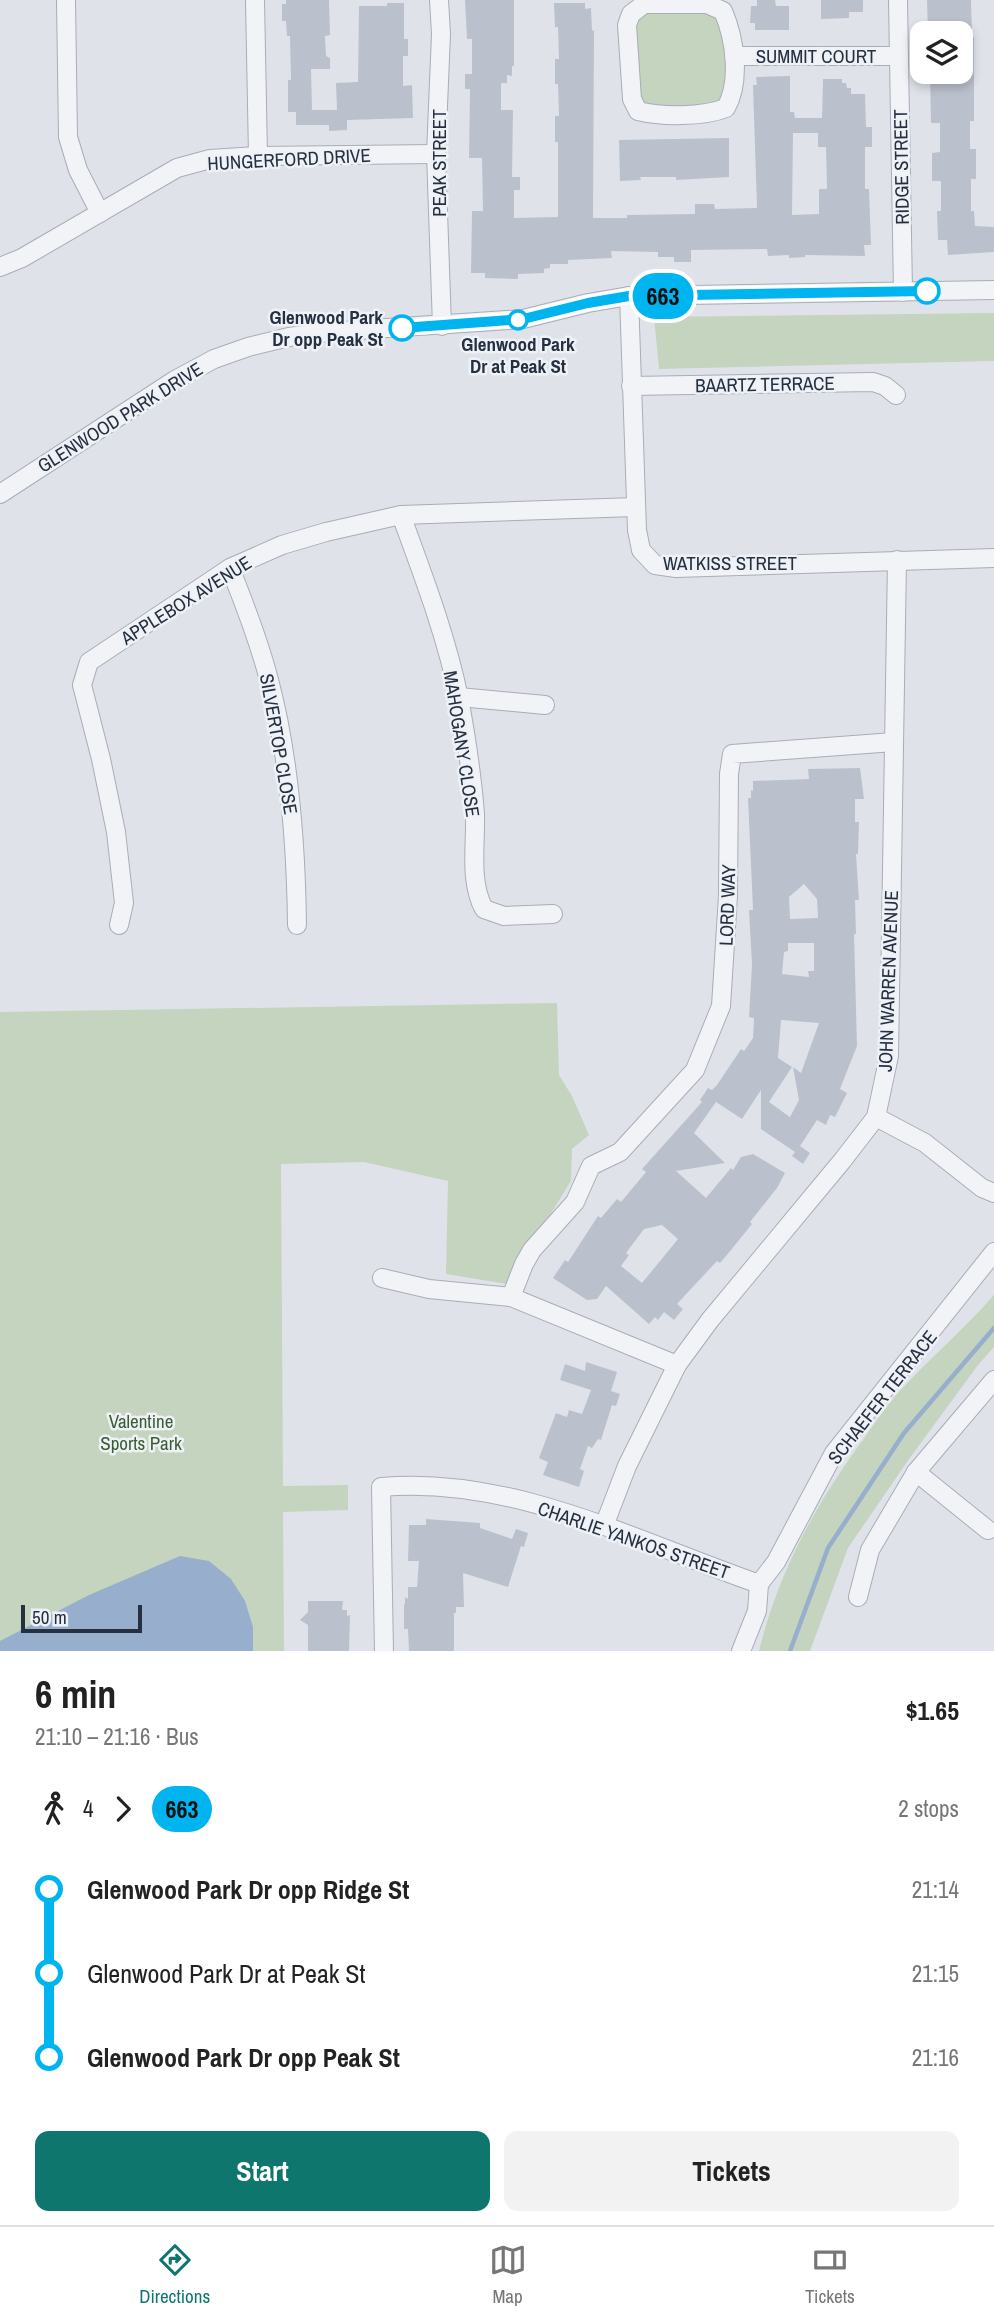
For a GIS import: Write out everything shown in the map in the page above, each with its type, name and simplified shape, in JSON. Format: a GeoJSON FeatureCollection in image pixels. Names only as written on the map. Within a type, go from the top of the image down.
{"type":"FeatureCollection","features":[{"type":"Feature","properties":{"kind":"street"},"geometry":{"type":"LineString","coordinates":[[66,0],[68,137],[78,170],[100,213]]}},
{"type":"Feature","properties":{"kind":"street"},"geometry":{"type":"LineString","coordinates":[[255,0],[258,156]]}},
{"type":"Feature","properties":{"kind":"street","name":"PEAK STREET"},"geometry":{"type":"LineString","coordinates":[[439,0],[441,34],[436,154],[442,326]]}},
{"type":"Feature","properties":{"kind":"street","name":"RIDGE STREET"},"geometry":{"type":"LineString","coordinates":[[898,0],[903,292]]}},
{"type":"Feature","properties":{"kind":"street","name":"SUMMIT COURT"},"geometry":{"type":"LineString","coordinates":[[644,4],[707,4],[723,11],[730,26],[734,55],[732,97],[726,108],[713,114],[651,114],[638,111],[632,99],[627,25],[631,14],[644,4]]}},
{"type":"Feature","properties":{"kind":"street","name":"SUMMIT COURT"},"geometry":{"type":"LineString","coordinates":[[734,55],[899,56]]}},
{"type":"Feature","properties":{"kind":"street","name":"HUNGERFORD DRIVE"},"geometry":{"type":"LineString","coordinates":[[0,267],[22,258],[177,168],[210,159],[436,154]]}},
{"type":"Feature","properties":{"kind":"street","name":"GLENWOOD PARK DRIVE"},"geometry":{"type":"LineString","coordinates":[[0,494],[194,368],[248,347],[289,337],[523,319],[629,296],[994,290]]}},
{"type":"Feature","properties":{"kind":"street","name":"WATKISS STREET"},"geometry":{"type":"LineString","coordinates":[[629,296],[635,507],[641,550],[655,565],[676,568],[994,558]]}},
{"type":"Feature","properties":{"kind":"street","name":"BAARTZ TERRACE"},"geometry":{"type":"LineString","coordinates":[[631,386],[873,382],[885,386],[896,395]]}},
{"type":"Feature","properties":{"kind":"street","name":"APPLEBOX AVENUE"},"geometry":{"type":"LineString","coordinates":[[119,925],[124,903],[116,832],[82,685],[89,663],[230,568],[282,545],[368,521],[401,515],[635,507]]}},
{"type":"Feature","properties":{"kind":"street","name":"MAHOGANY CLOSE"},"geometry":{"type":"LineString","coordinates":[[401,515],[436,612],[458,696],[475,813],[479,899],[484,909],[504,916],[553,914]]}},
{"type":"Feature","properties":{"kind":"street","name":"JOHN WARREN AVENUE"},"geometry":{"type":"LineString","coordinates":[[604,1526],[627,1466],[677,1365],[709,1320],[876,1118],[889,1056],[897,560]]}},
{"type":"Feature","properties":{"kind":"street","name":"SILVERTOP CLOSE"},"geometry":{"type":"LineString","coordinates":[[230,568],[254,629],[278,720],[290,799],[296,866],[297,925]]}},
{"type":"Feature","properties":{"kind":"street"},"geometry":{"type":"LineString","coordinates":[[458,696],[545,705]]}},
{"type":"Feature","properties":{"kind":"street","name":"LORD WAY"},"geometry":{"type":"LineString","coordinates":[[511,1297],[524,1264],[575,1202],[591,1166],[620,1152],[695,1070],[722,1006],[728,896],[729,774],[732,754],[894,742]]}},
{"type":"Feature","properties":{"kind":"street"},"geometry":{"type":"LineString","coordinates":[[876,1118],[925,1143],[982,1188],[994,1194]]}},
{"type":"Feature","properties":{"kind":"street","name":"SCHAEFER TERRACE"},"geometry":{"type":"LineString","coordinates":[[759,1584],[776,1562],[834,1453],[994,1252]]}},
{"type":"Feature","properties":{"kind":"street"},"geometry":{"type":"LineString","coordinates":[[382,1278],[429,1289],[511,1297],[677,1365]]}},
{"type":"Feature","properties":{"kind":"street"},"geometry":{"type":"LineString","coordinates":[[858,1597],[870,1550],[916,1472],[994,1380]]}},
{"type":"Feature","properties":{"kind":"street"},"geometry":{"type":"LineString","coordinates":[[916,1472],[988,1530]]}},
{"type":"Feature","properties":{"kind":"street","name":"CHARLIE YANKOS STREET"},"geometry":{"type":"LineString","coordinates":[[384,1651],[381,1488],[410,1485],[447,1486],[497,1494],[604,1526],[759,1584]]}},
{"type":"Feature","properties":{"kind":"street"},"geometry":{"type":"LineString","coordinates":[[741,1651],[757,1611],[759,1584]]}},
{"type":"Feature","properties":{"kind":"green space"},"geometry":{"type":"Polygon","coordinates":[[[707,4],[730,26],[726,108],[638,111],[631,14],[707,4]]]}},
{"type":"Feature","properties":{"kind":"green space"},"geometry":{"type":"Polygon","coordinates":[[[994,313],[994,361],[659,369],[654,317],[994,313]]]}},
{"type":"Feature","properties":{"kind":"green space","name":"Valentine Sports Park"},"geometry":{"type":"Polygon","coordinates":[[[557,1003],[559,1075],[572,1096],[589,1135],[572,1149],[571,1181],[507,1284],[446,1274],[448,1181],[364,1162],[281,1164],[283,1486],[348,1485],[348,1510],[283,1512],[284,1651],[0,1651],[0,1012],[557,1003]]]}},
{"type":"Feature","properties":{"kind":"green space"},"geometry":{"type":"Polygon","coordinates":[[[994,1295],[994,1347],[909,1459],[848,1548],[810,1651],[759,1651],[788,1566],[815,1512],[847,1462],[897,1394],[994,1295]]]}},
{"type":"Feature","properties":{"kind":"water"},"geometry":{"type":"Polygon","coordinates":[[[180,1556],[209,1561],[231,1579],[245,1601],[253,1627],[253,1651],[0,1651],[0,1641],[89,1595],[180,1556]]]}},
{"type":"Feature","properties":{"kind":"building"},"geometry":{"type":"Polygon","coordinates":[[[286,0],[329,0],[330,35],[325,36],[330,69],[311,69],[312,110],[337,110],[336,83],[358,82],[359,6],[404,3],[404,39],[408,39],[408,56],[403,56],[403,86],[412,85],[413,118],[347,120],[347,130],[329,131],[329,125],[296,125],[296,112],[288,112],[288,80],[291,80],[290,36],[287,36],[286,21],[282,21],[282,4],[286,4],[286,0]]]}},
{"type":"Feature","properties":{"kind":"building"},"geometry":{"type":"Polygon","coordinates":[[[465,0],[514,0],[514,66],[512,76],[507,75],[507,83],[501,83],[501,110],[513,110],[512,177],[520,177],[520,190],[514,190],[514,218],[558,217],[558,142],[555,142],[555,116],[559,116],[555,59],[559,59],[554,3],[585,3],[585,9],[591,8],[592,31],[594,30],[593,218],[695,214],[695,204],[714,204],[715,209],[757,208],[753,85],[757,85],[756,77],[790,76],[790,112],[794,112],[795,118],[822,118],[823,79],[842,79],[847,88],[851,88],[851,94],[865,94],[866,127],[872,127],[872,147],[865,147],[865,189],[869,189],[871,245],[864,245],[865,256],[805,255],[789,258],[789,255],[768,256],[767,249],[691,250],[691,262],[674,262],[674,257],[658,257],[658,252],[611,251],[612,258],[568,260],[568,264],[550,264],[550,268],[544,269],[544,273],[518,274],[518,279],[485,278],[485,273],[471,273],[472,211],[483,211],[482,158],[469,158],[470,89],[465,89],[465,74],[472,74],[472,39],[467,39],[465,0]],[[793,133],[792,215],[819,214],[819,189],[827,189],[826,147],[818,147],[818,133],[793,133]]]}},
{"type":"Feature","properties":{"kind":"building"},"geometry":{"type":"Polygon","coordinates":[[[757,0],[775,0],[776,6],[789,6],[789,30],[755,30],[755,23],[750,23],[751,6],[757,6],[757,0]]]}},
{"type":"Feature","properties":{"kind":"building"},"geometry":{"type":"Polygon","coordinates":[[[821,0],[863,0],[863,12],[849,12],[849,18],[821,19],[821,0]]]}},
{"type":"Feature","properties":{"kind":"building"},"geometry":{"type":"Polygon","coordinates":[[[927,0],[971,0],[972,21],[928,21],[927,0]]]}},
{"type":"Feature","properties":{"kind":"building"},"geometry":{"type":"Polygon","coordinates":[[[973,37],[974,121],[970,121],[970,149],[976,149],[976,179],[971,179],[971,211],[974,211],[975,226],[994,227],[994,252],[948,255],[947,240],[938,240],[937,211],[941,211],[941,181],[932,181],[932,153],[940,152],[940,123],[931,123],[930,84],[973,84],[973,37]]]}},
{"type":"Feature","properties":{"kind":"building"},"geometry":{"type":"Polygon","coordinates":[[[729,138],[729,177],[676,180],[676,177],[640,177],[641,180],[620,181],[619,140],[729,138]]]}},
{"type":"Feature","properties":{"kind":"building"},"geometry":{"type":"Polygon","coordinates":[[[860,768],[864,799],[855,799],[855,822],[859,822],[856,854],[859,900],[855,900],[854,934],[857,1046],[840,1089],[847,1093],[835,1117],[830,1115],[826,1125],[817,1120],[800,1146],[810,1153],[803,1164],[792,1156],[795,1152],[761,1129],[761,1090],[742,1119],[716,1102],[694,1133],[725,1163],[676,1171],[706,1198],[731,1168],[733,1170],[741,1157],[753,1154],[785,1173],[777,1188],[750,1222],[752,1224],[731,1250],[720,1263],[717,1261],[677,1304],[683,1309],[674,1320],[664,1312],[658,1320],[655,1317],[649,1324],[606,1286],[597,1299],[587,1300],[553,1278],[565,1260],[568,1262],[598,1216],[601,1218],[617,1199],[621,1202],[646,1172],[642,1169],[702,1102],[700,1100],[708,1088],[712,1090],[717,1085],[741,1049],[744,1051],[753,1038],[754,1018],[749,1017],[752,965],[749,910],[753,910],[748,798],[751,798],[753,781],[809,779],[808,769],[860,768]],[[804,884],[789,897],[790,919],[818,918],[817,899],[804,884]],[[788,943],[788,951],[784,952],[782,974],[809,977],[808,971],[814,971],[814,943],[788,943]],[[781,1020],[778,1058],[792,1067],[769,1102],[790,1117],[799,1100],[793,1067],[801,1073],[819,1023],[781,1020]],[[662,1225],[644,1229],[626,1253],[629,1255],[621,1266],[642,1283],[678,1239],[662,1225]]]}},
{"type":"Feature","properties":{"kind":"building"},"geometry":{"type":"Polygon","coordinates":[[[586,1362],[617,1372],[611,1391],[620,1394],[616,1406],[612,1405],[601,1440],[598,1439],[592,1448],[588,1446],[580,1469],[584,1471],[579,1487],[543,1475],[548,1462],[539,1458],[556,1413],[567,1417],[569,1410],[582,1414],[591,1390],[560,1380],[565,1364],[585,1371],[586,1362]]]}},
{"type":"Feature","properties":{"kind":"building"},"geometry":{"type":"Polygon","coordinates":[[[426,1519],[480,1523],[480,1528],[512,1539],[516,1529],[528,1533],[508,1587],[463,1573],[464,1607],[456,1607],[454,1613],[454,1651],[409,1651],[408,1629],[404,1629],[405,1597],[408,1599],[408,1587],[417,1587],[419,1561],[408,1561],[409,1525],[426,1525],[426,1519]]]}},
{"type":"Feature","properties":{"kind":"building"},"geometry":{"type":"Polygon","coordinates":[[[308,1601],[343,1601],[342,1610],[347,1610],[347,1616],[350,1615],[349,1651],[308,1651],[308,1625],[300,1620],[308,1612],[308,1601]]]}},
{"type":"Feature","properties":{"kind":"waterway"},"geometry":{"type":"LineString","coordinates":[[790,1651],[828,1548],[904,1433],[994,1328]]}},
{"type":"Feature","properties":{"kind":"bus line","name":"663"},"geometry":{"type":"LineString","coordinates":[[402,328],[523,319],[629,296],[927,291]]}},
{"type":"Feature","properties":{"kind":"place","name":"Glenwood Park Dr at Peak St"},"geometry":{"type":"Point","coordinates":[518,320]}},
{"type":"Feature","properties":{"kind":"place","name":"Glenwood Park Dr opp Peak St"},"geometry":{"type":"Point","coordinates":[402,328]}}]}
